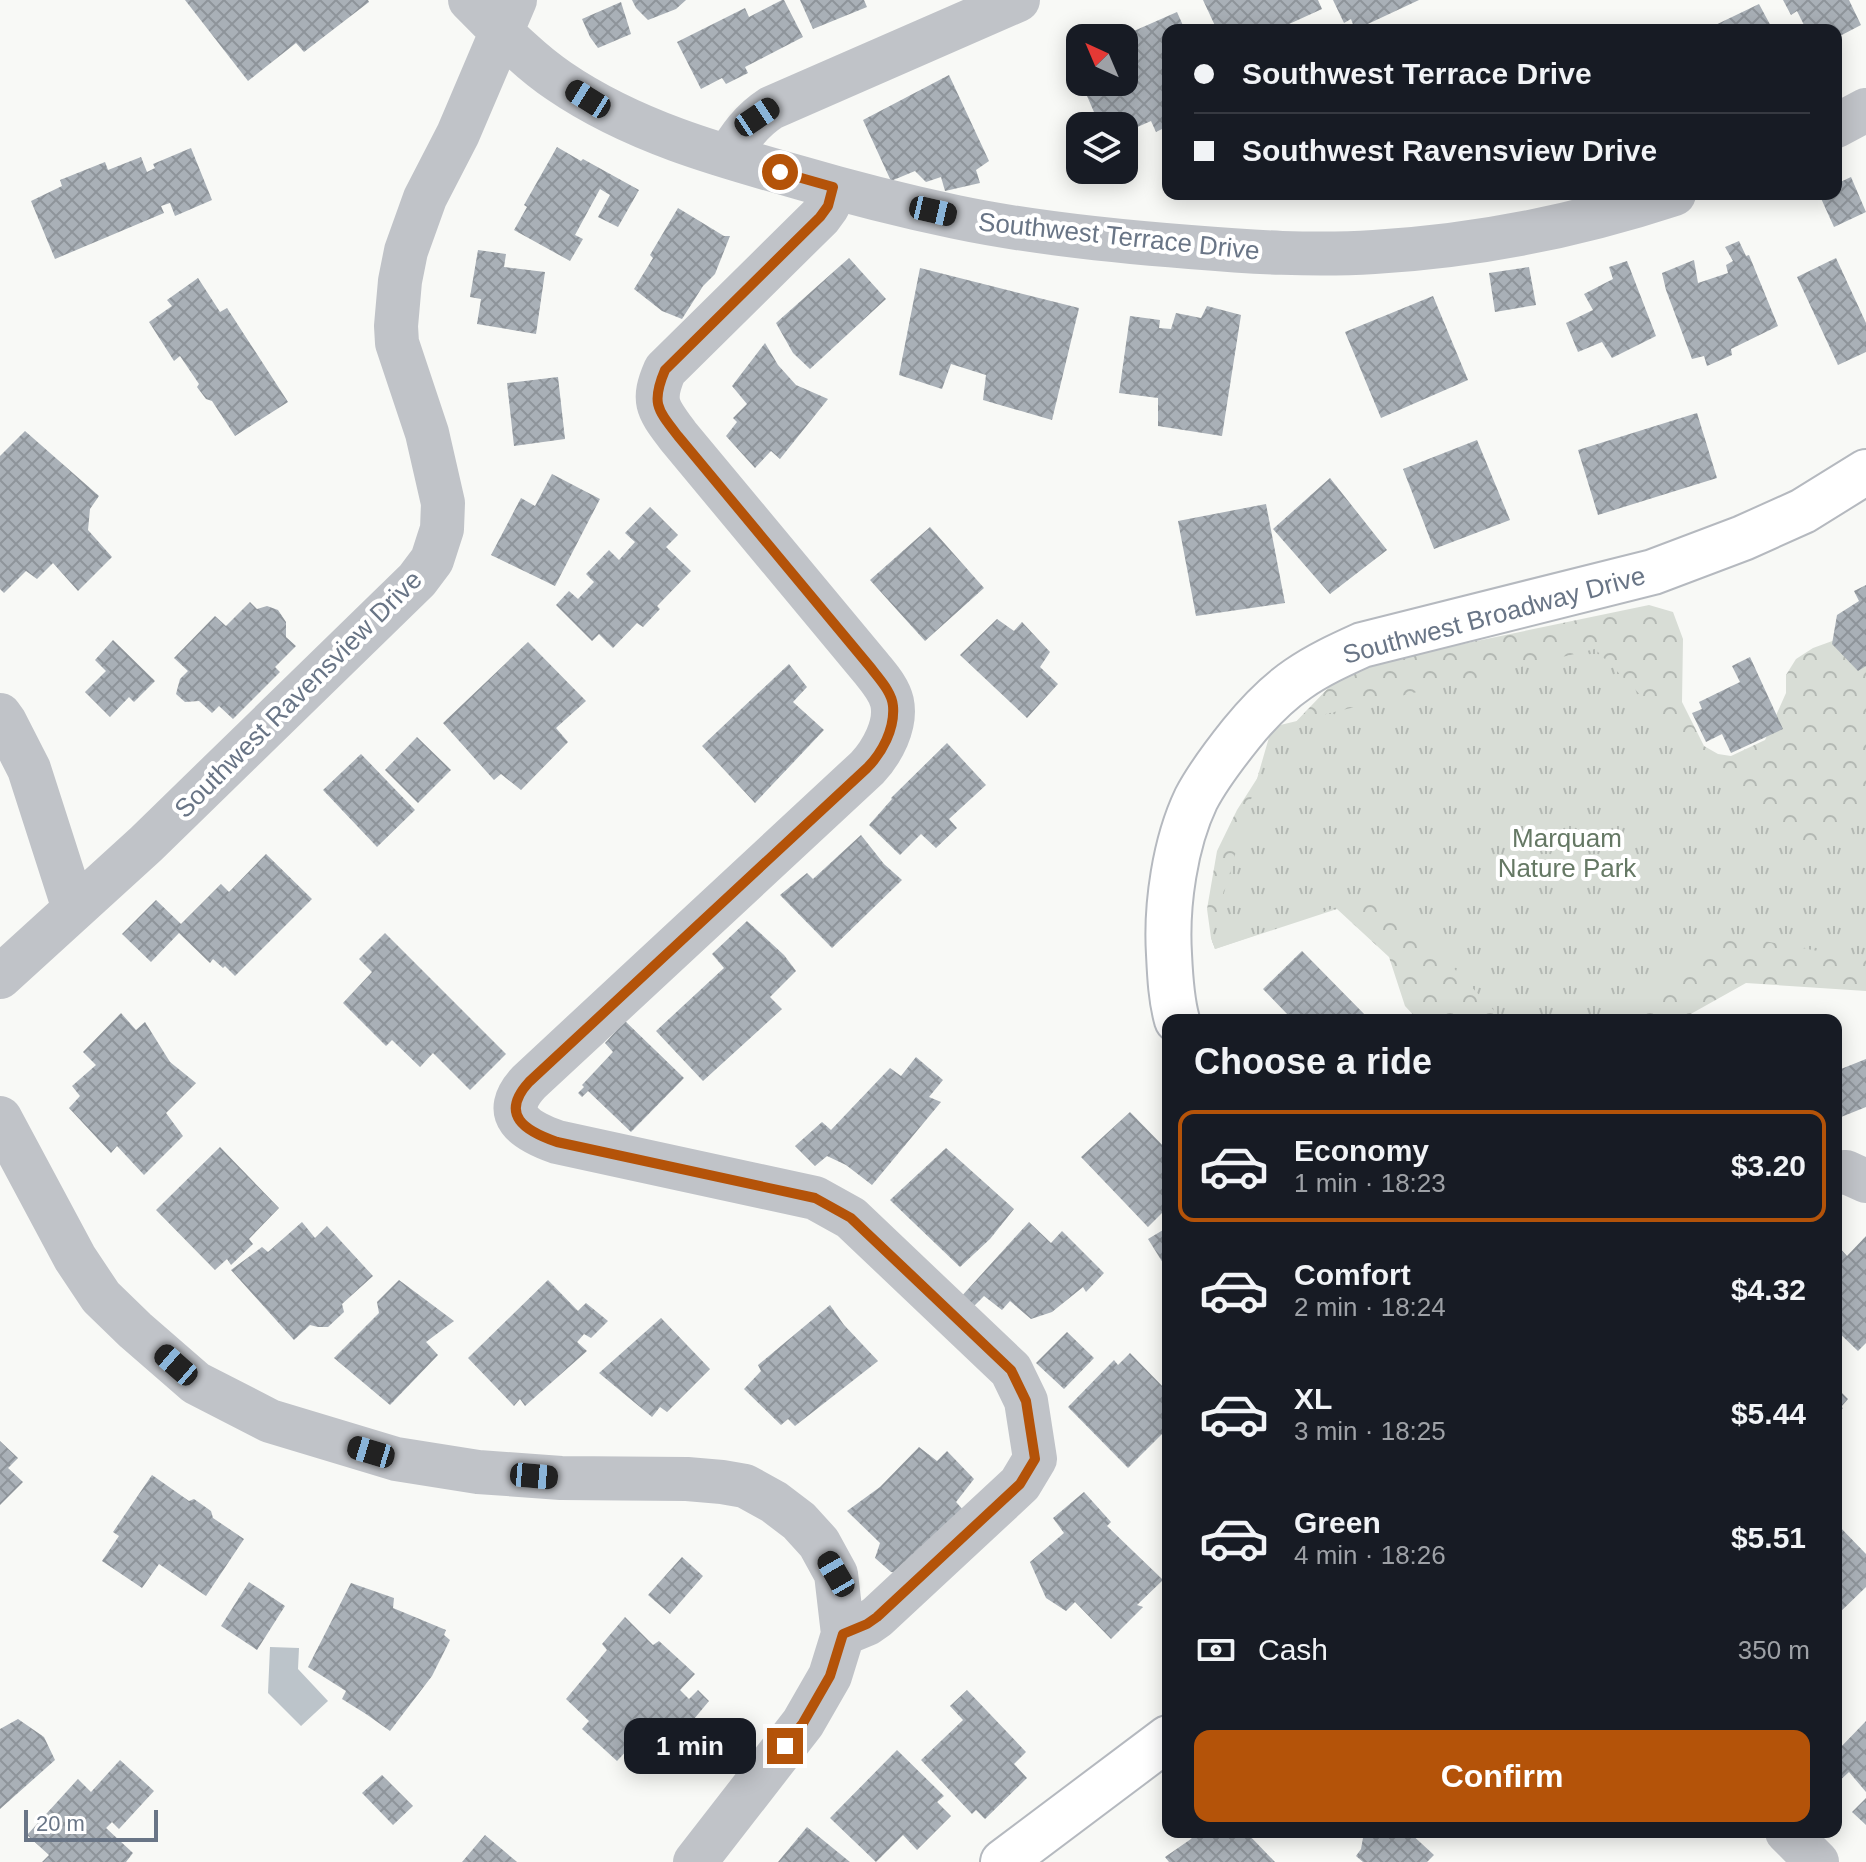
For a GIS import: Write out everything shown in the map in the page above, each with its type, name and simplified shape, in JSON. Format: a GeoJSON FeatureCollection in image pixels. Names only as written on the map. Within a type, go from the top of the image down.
{"type":"FeatureCollection","features":[{"type":"Feature","properties":{"kind":"street","name":"Southwest Terrace Drive"},"geometry":{"type":"LineString","coordinates":[[470,0],[508,16],[533,61],[559,81],[641,125],[728,157],[833,187],[958,217],[1044,232],[1264,253],[1373,253],[1455,245],[1537,231],[1654,200]]}},
{"type":"Feature","properties":{"kind":"street"},"geometry":{"type":"LineString","coordinates":[[728,157],[746,129],[771,108],[1018,0]]}},
{"type":"Feature","properties":{"kind":"street","name":"Southwest Ravensview Drive"},"geometry":{"type":"LineString","coordinates":[[0,977],[146,844],[405,591],[432,560],[442,529],[443,503],[427,433],[397,343],[400,281],[419,212],[463,121],[508,16]]}},
{"type":"Feature","properties":{"kind":"street"},"geometry":{"type":"LineString","coordinates":[[1842,123],[1866,110]]}},
{"type":"Feature","properties":{"kind":"street"},"geometry":{"type":"LineString","coordinates":[[833,187],[828,206],[820,217],[665,370],[656,400],[662,415],[678,436],[888,691],[893,705],[885,744],[867,768],[529,1082],[520,1092],[516,1113],[528,1130],[557,1142],[815,1198],[832,1206],[851,1218],[1011,1370],[1026,1401],[1035,1459],[1030,1471],[1020,1484],[877,1617],[843,1634]]}},
{"type":"Feature","properties":{"kind":"street","name":"Southwest Broadway Drive"},"geometry":{"type":"LineString","coordinates":[[1176,1014],[1171,978],[1168,906],[1184,832],[1197,798],[1224,756],[1254,718],[1298,678],[1362,645],[1653,572],[1803,511],[1866,472]]}},
{"type":"Feature","properties":{"kind":"street"},"geometry":{"type":"LineString","coordinates":[[0,715],[29,769],[74,909]]}},
{"type":"Feature","properties":{"kind":"street"},"geometry":{"type":"LineString","coordinates":[[0,1118],[75,1258],[101,1297],[196,1383],[270,1421],[396,1459],[478,1472],[561,1478],[687,1479],[745,1486],[799,1521],[819,1543],[836,1574],[843,1634],[830,1676],[803,1723],[695,1862]]}},
{"type":"Feature","properties":{"kind":"street"},"geometry":{"type":"LineString","coordinates":[[1842,1172],[1866,1181]]}},
{"type":"Feature","properties":{"kind":"street"},"geometry":{"type":"LineString","coordinates":[[1003,1862],[1162,1743]]}},
{"type":"Feature","properties":{"kind":"street"},"geometry":{"type":"LineString","coordinates":[[1793,1838],[1817,1862]]}},
{"type":"Feature","properties":{"kind":"green space","name":"Marquam Nature Park"},"geometry":{"type":"Polygon","coordinates":[[[1649,605],[1673,612],[1683,639],[1682,702],[1704,746],[1718,754],[1731,756],[1765,740],[1786,693],[1786,675],[1796,659],[1813,648],[1846,636],[1866,641],[1866,991],[1746,983],[1691,1014],[1412,1014],[1405,1006],[1389,957],[1337,909],[1215,949],[1207,909],[1217,851],[1237,810],[1288,730],[1332,684],[1366,664],[1649,605]]]}},
{"type":"Feature","properties":{"kind":"green space","name":"Marquam Nature Park"},"geometry":{"type":"Polygon","coordinates":[[[1595,649],[1805,861],[1866,807],[1866,960],[1722,933],[1627,1014],[1497,1014],[1381,892],[1215,949],[1211,938],[1272,727],[1595,649]]]}},
{"type":"Feature","properties":{"kind":"shaded area"},"geometry":{"type":"Polygon","coordinates":[[[270,1647],[299,1648],[298,1669],[328,1701],[301,1726],[268,1693],[270,1647]]]}},
{"type":"Feature","properties":{"kind":"building"},"geometry":{"type":"Polygon","coordinates":[[[185,0],[369,2],[304,52],[296,43],[248,81],[185,0]]]}},
{"type":"Feature","properties":{"kind":"building"},"geometry":{"type":"Polygon","coordinates":[[[632,0],[686,0],[676,9],[648,20],[632,0]]]}},
{"type":"Feature","properties":{"kind":"building"},"geometry":{"type":"Polygon","coordinates":[[[782,0],[803,37],[745,67],[748,73],[726,84],[722,78],[701,89],[677,42],[745,8],[749,17],[782,0]]]}},
{"type":"Feature","properties":{"kind":"building"},"geometry":{"type":"Polygon","coordinates":[[[800,0],[864,0],[867,7],[813,29],[800,0]]]}},
{"type":"Feature","properties":{"kind":"building"},"geometry":{"type":"Polygon","coordinates":[[[1203,0],[1318,0],[1322,9],[1289,24],[1214,24],[1203,0]]]}},
{"type":"Feature","properties":{"kind":"building"},"geometry":{"type":"Polygon","coordinates":[[[1333,0],[1419,0],[1368,24],[1353,24],[1351,19],[1344,23],[1333,0]]]}},
{"type":"Feature","properties":{"kind":"building"},"geometry":{"type":"Polygon","coordinates":[[[1783,0],[1849,0],[1861,25],[1842,35],[1842,24],[1804,24],[1797,11],[1791,15],[1783,0]]]}},
{"type":"Feature","properties":{"kind":"building"},"geometry":{"type":"Polygon","coordinates":[[[621,2],[631,34],[598,48],[582,19],[621,2]]]}},
{"type":"Feature","properties":{"kind":"building"},"geometry":{"type":"Polygon","coordinates":[[[1759,4],[1770,24],[1717,24],[1759,4]]]}},
{"type":"Feature","properties":{"kind":"building"},"geometry":{"type":"Polygon","coordinates":[[[1177,12],[1182,24],[1162,24],[1162,129],[1156,132],[1151,121],[1138,127],[1138,112],[1094,112],[1087,96],[1138,96],[1138,29],[1177,12]]]}},
{"type":"Feature","properties":{"kind":"building"},"geometry":{"type":"Polygon","coordinates":[[[949,75],[989,161],[976,170],[980,183],[945,191],[941,177],[926,182],[915,171],[891,181],[863,120],[949,75]]]}},
{"type":"Feature","properties":{"kind":"building"},"geometry":{"type":"Polygon","coordinates":[[[557,147],[639,190],[618,227],[598,217],[610,195],[600,189],[575,235],[583,239],[570,261],[514,230],[527,207],[524,205],[557,147]]]}},
{"type":"Feature","properties":{"kind":"building"},"geometry":{"type":"Polygon","coordinates":[[[191,148],[212,200],[175,216],[170,203],[161,206],[164,213],[55,259],[31,201],[62,186],[60,180],[105,162],[108,170],[141,157],[147,172],[155,168],[153,164],[191,148]]]}},
{"type":"Feature","properties":{"kind":"building"},"geometry":{"type":"Polygon","coordinates":[[[1851,177],[1866,212],[1834,227],[1822,200],[1842,200],[1842,181],[1851,177]]]}},
{"type":"Feature","properties":{"kind":"building"},"geometry":{"type":"Polygon","coordinates":[[[678,208],[724,236],[730,236],[715,274],[703,286],[682,319],[662,311],[634,289],[678,208]]]}},
{"type":"Feature","properties":{"kind":"building"},"geometry":{"type":"Polygon","coordinates":[[[1739,241],[1746,256],[1749,255],[1778,326],[1731,349],[1732,355],[1707,366],[1704,356],[1692,359],[1662,273],[1694,260],[1698,283],[1728,273],[1726,265],[1733,261],[1725,247],[1739,241]]]}},
{"type":"Feature","properties":{"kind":"building"},"geometry":{"type":"Polygon","coordinates":[[[478,250],[506,254],[504,267],[545,272],[536,334],[477,324],[481,299],[470,297],[478,250]]]}},
{"type":"Feature","properties":{"kind":"building"},"geometry":{"type":"Polygon","coordinates":[[[849,258],[886,299],[810,369],[793,353],[776,323],[849,258]]]}},
{"type":"Feature","properties":{"kind":"building"},"geometry":{"type":"Polygon","coordinates":[[[1836,258],[1866,323],[1866,352],[1838,365],[1797,277],[1836,258]]]}},
{"type":"Feature","properties":{"kind":"building"},"geometry":{"type":"Polygon","coordinates":[[[1627,261],[1656,336],[1612,358],[1602,342],[1578,352],[1566,323],[1593,310],[1584,294],[1613,279],[1609,267],[1627,261]]]}},
{"type":"Feature","properties":{"kind":"building"},"geometry":{"type":"Polygon","coordinates":[[[1529,267],[1536,305],[1495,312],[1489,273],[1529,267]]]}},
{"type":"Feature","properties":{"kind":"building"},"geometry":{"type":"Polygon","coordinates":[[[920,268],[1079,308],[1052,420],[983,400],[986,375],[951,364],[942,389],[899,375],[920,268]]]}},
{"type":"Feature","properties":{"kind":"building"},"geometry":{"type":"Polygon","coordinates":[[[198,278],[220,312],[227,308],[288,402],[235,436],[212,401],[206,399],[197,387],[199,384],[180,356],[174,361],[149,322],[172,306],[167,300],[198,278]]]}},
{"type":"Feature","properties":{"kind":"building"},"geometry":{"type":"Polygon","coordinates":[[[1433,296],[1468,380],[1381,418],[1345,332],[1433,296]]]}},
{"type":"Feature","properties":{"kind":"building"},"geometry":{"type":"Polygon","coordinates":[[[1207,306],[1241,315],[1222,436],[1158,426],[1158,398],[1119,393],[1130,316],[1160,320],[1159,328],[1171,329],[1176,313],[1201,318],[1207,306]]]}},
{"type":"Feature","properties":{"kind":"building"},"geometry":{"type":"Polygon","coordinates":[[[765,343],[778,365],[796,385],[828,399],[780,459],[771,451],[755,468],[726,436],[737,422],[733,418],[747,404],[732,386],[765,343]]]}},
{"type":"Feature","properties":{"kind":"building"},"geometry":{"type":"Polygon","coordinates":[[[558,377],[565,439],[514,446],[507,383],[558,377]]]}},
{"type":"Feature","properties":{"kind":"building"},"geometry":{"type":"Polygon","coordinates":[[[1697,413],[1717,478],[1598,515],[1578,450],[1697,413]]]}},
{"type":"Feature","properties":{"kind":"building"},"geometry":{"type":"Polygon","coordinates":[[[25,431],[99,496],[90,509],[88,530],[112,557],[78,591],[53,563],[37,579],[26,571],[4,593],[0,589],[0,456],[25,431]]]}},
{"type":"Feature","properties":{"kind":"building"},"geometry":{"type":"Polygon","coordinates":[[[1477,440],[1510,520],[1434,549],[1403,469],[1477,440]]]}},
{"type":"Feature","properties":{"kind":"building"},"geometry":{"type":"Polygon","coordinates":[[[552,474],[600,499],[555,586],[491,555],[521,498],[535,506],[552,474]]]}},
{"type":"Feature","properties":{"kind":"building"},"geometry":{"type":"Polygon","coordinates":[[[1330,478],[1387,550],[1330,594],[1273,529],[1330,478]]]}},
{"type":"Feature","properties":{"kind":"building"},"geometry":{"type":"Polygon","coordinates":[[[1266,504],[1285,603],[1196,616],[1178,521],[1266,504]]]}},
{"type":"Feature","properties":{"kind":"building"},"geometry":{"type":"Polygon","coordinates":[[[650,507],[678,535],[666,547],[691,571],[657,606],[660,609],[643,627],[637,623],[613,648],[599,634],[592,641],[556,605],[569,591],[578,599],[594,582],[586,574],[609,550],[619,560],[635,542],[625,533],[650,507]]]}},
{"type":"Feature","properties":{"kind":"building"},"geometry":{"type":"Polygon","coordinates":[[[930,527],[984,588],[925,641],[870,580],[930,527]]]}},
{"type":"Feature","properties":{"kind":"building"},"geometry":{"type":"Polygon","coordinates":[[[1866,585],[1866,666],[1858,671],[1832,644],[1837,615],[1859,601],[1854,591],[1866,585]]]}},
{"type":"Feature","properties":{"kind":"building"},"geometry":{"type":"Polygon","coordinates":[[[250,602],[257,609],[267,606],[278,610],[286,622],[286,637],[296,646],[275,667],[280,672],[233,719],[219,706],[212,713],[199,701],[185,702],[176,694],[180,679],[188,671],[174,658],[215,616],[226,626],[250,602]]]}},
{"type":"Feature","properties":{"kind":"building"},"geometry":{"type":"Polygon","coordinates":[[[997,619],[1014,631],[1022,622],[1050,652],[1040,667],[1058,684],[1027,718],[960,655],[997,619]]]}},
{"type":"Feature","properties":{"kind":"building"},"geometry":{"type":"Polygon","coordinates":[[[113,640],[155,681],[134,702],[129,697],[110,717],[85,692],[106,671],[95,660],[113,640]]]}},
{"type":"Feature","properties":{"kind":"building"},"geometry":{"type":"Polygon","coordinates":[[[528,642],[586,701],[556,728],[568,742],[521,790],[501,774],[494,780],[443,723],[528,642]]]}},
{"type":"Feature","properties":{"kind":"building"},"geometry":{"type":"Polygon","coordinates":[[[1750,657],[1783,729],[1731,753],[1722,734],[1706,742],[1692,713],[1702,709],[1699,702],[1740,682],[1732,666],[1750,657]]]}},
{"type":"Feature","properties":{"kind":"building"},"geometry":{"type":"Polygon","coordinates":[[[789,664],[807,687],[793,702],[824,730],[755,803],[702,746],[789,664]]]}},
{"type":"Feature","properties":{"kind":"building"},"geometry":{"type":"Polygon","coordinates":[[[417,737],[451,770],[418,803],[385,770],[417,737]]]}},
{"type":"Feature","properties":{"kind":"building"},"geometry":{"type":"Polygon","coordinates":[[[947,743],[986,785],[949,819],[957,828],[936,848],[921,834],[900,855],[869,825],[891,798],[947,743]]]}},
{"type":"Feature","properties":{"kind":"building"},"geometry":{"type":"Polygon","coordinates":[[[361,754],[415,810],[377,847],[323,790],[361,754]]]}},
{"type":"Feature","properties":{"kind":"building"},"geometry":{"type":"Polygon","coordinates":[[[861,835],[884,864],[902,880],[832,948],[780,895],[807,873],[813,879],[861,835]]]}},
{"type":"Feature","properties":{"kind":"building"},"geometry":{"type":"Polygon","coordinates":[[[266,854],[312,899],[235,976],[213,959],[210,963],[179,933],[151,962],[122,934],[156,900],[181,924],[221,884],[229,892],[266,854]]]}},
{"type":"Feature","properties":{"kind":"building"},"geometry":{"type":"Polygon","coordinates":[[[747,921],[784,955],[796,971],[770,997],[782,1009],[703,1081],[656,1031],[724,968],[712,954],[747,921]]]}},
{"type":"Feature","properties":{"kind":"building"},"geometry":{"type":"Polygon","coordinates":[[[385,933],[506,1054],[470,1090],[433,1053],[420,1067],[392,1040],[386,1046],[343,1003],[372,972],[359,959],[385,933]]]}},
{"type":"Feature","properties":{"kind":"building"},"geometry":{"type":"Polygon","coordinates":[[[1302,951],[1364,1014],[1287,1014],[1263,989],[1302,951]]]}},
{"type":"Feature","properties":{"kind":"building"},"geometry":{"type":"Polygon","coordinates":[[[121,1013],[136,1030],[145,1022],[170,1062],[196,1083],[166,1113],[183,1136],[144,1175],[117,1146],[111,1153],[69,1108],[80,1096],[72,1086],[96,1065],[83,1052],[121,1013]]]}},
{"type":"Feature","properties":{"kind":"building"},"geometry":{"type":"Polygon","coordinates":[[[625,1021],[684,1078],[631,1132],[588,1091],[582,1097],[578,1093],[613,1052],[605,1043],[625,1021]]]}},
{"type":"Feature","properties":{"kind":"building"},"geometry":{"type":"Polygon","coordinates":[[[916,1057],[943,1080],[929,1097],[941,1102],[872,1185],[846,1165],[827,1156],[815,1166],[795,1146],[822,1122],[831,1130],[890,1068],[901,1076],[916,1057]]]}},
{"type":"Feature","properties":{"kind":"building"},"geometry":{"type":"Polygon","coordinates":[[[1866,1059],[1866,1107],[1842,1117],[1842,1069],[1866,1059]]]}},
{"type":"Feature","properties":{"kind":"building"},"geometry":{"type":"Polygon","coordinates":[[[1130,1112],[1162,1145],[1162,1213],[1148,1227],[1081,1157],[1130,1112]]]}},
{"type":"Feature","properties":{"kind":"building"},"geometry":{"type":"Polygon","coordinates":[[[220,1147],[279,1208],[249,1239],[253,1244],[231,1265],[227,1259],[215,1270],[156,1210],[220,1147]]]}},
{"type":"Feature","properties":{"kind":"building"},"geometry":{"type":"Polygon","coordinates":[[[946,1148],[1014,1209],[990,1239],[960,1267],[890,1200],[946,1148]]]}},
{"type":"Feature","properties":{"kind":"building"},"geometry":{"type":"Polygon","coordinates":[[[302,1222],[315,1238],[327,1226],[373,1276],[342,1304],[344,1312],[328,1327],[310,1325],[294,1340],[231,1270],[262,1247],[268,1252],[302,1222]]]}},
{"type":"Feature","properties":{"kind":"building"},"geometry":{"type":"Polygon","coordinates":[[[1029,1222],[1051,1243],[1062,1231],[1104,1273],[1086,1292],[1083,1287],[1052,1312],[1031,1319],[1010,1301],[1002,1310],[984,1296],[973,1307],[960,1298],[1029,1222]]]}},
{"type":"Feature","properties":{"kind":"building"},"geometry":{"type":"Polygon","coordinates":[[[1162,1231],[1162,1261],[1148,1239],[1162,1231]]]}},
{"type":"Feature","properties":{"kind":"building"},"geometry":{"type":"Polygon","coordinates":[[[1866,1236],[1866,1343],[1858,1351],[1842,1336],[1842,1250],[1847,1256],[1866,1236]]]}},
{"type":"Feature","properties":{"kind":"building"},"geometry":{"type":"Polygon","coordinates":[[[399,1280],[454,1321],[426,1342],[438,1355],[390,1405],[334,1358],[379,1313],[377,1302],[399,1280]]]}},
{"type":"Feature","properties":{"kind":"building"},"geometry":{"type":"Polygon","coordinates":[[[548,1280],[578,1311],[586,1303],[608,1321],[591,1338],[584,1334],[577,1342],[587,1351],[525,1406],[520,1399],[514,1406],[468,1358],[548,1280]]]}},
{"type":"Feature","properties":{"kind":"building"},"geometry":{"type":"Polygon","coordinates":[[[830,1305],[878,1361],[795,1426],[788,1419],[781,1425],[744,1389],[761,1371],[758,1365],[830,1305]]]}},
{"type":"Feature","properties":{"kind":"building"},"geometry":{"type":"Polygon","coordinates":[[[661,1318],[710,1369],[667,1412],[660,1407],[652,1417],[599,1373],[661,1318]]]}},
{"type":"Feature","properties":{"kind":"building"},"geometry":{"type":"Polygon","coordinates":[[[1067,1332],[1094,1358],[1064,1389],[1036,1363],[1067,1332]]]}},
{"type":"Feature","properties":{"kind":"building"},"geometry":{"type":"Polygon","coordinates":[[[1130,1353],[1162,1386],[1162,1434],[1128,1468],[1068,1407],[1114,1360],[1118,1365],[1130,1353]]]}},
{"type":"Feature","properties":{"kind":"building"},"geometry":{"type":"Polygon","coordinates":[[[0,1441],[18,1458],[8,1468],[23,1482],[0,1505],[0,1441]]]}},
{"type":"Feature","properties":{"kind":"building"},"geometry":{"type":"Polygon","coordinates":[[[919,1447],[937,1461],[947,1451],[974,1479],[956,1502],[966,1513],[904,1574],[891,1572],[875,1558],[880,1543],[847,1511],[880,1487],[919,1447]]]}},
{"type":"Feature","properties":{"kind":"building"},"geometry":{"type":"Polygon","coordinates":[[[152,1475],[189,1501],[194,1499],[211,1511],[213,1518],[244,1539],[206,1596],[159,1564],[142,1588],[102,1561],[119,1536],[113,1532],[152,1475]]]}},
{"type":"Feature","properties":{"kind":"building"},"geometry":{"type":"Polygon","coordinates":[[[1084,1492],[1111,1522],[1107,1526],[1162,1579],[1137,1605],[1143,1607],[1111,1639],[1075,1602],[1066,1611],[1046,1598],[1030,1562],[1064,1533],[1053,1518],[1084,1492]]]}},
{"type":"Feature","properties":{"kind":"building"},"geometry":{"type":"Polygon","coordinates":[[[1842,1529],[1866,1554],[1866,1587],[1842,1610],[1842,1529]]]}},
{"type":"Feature","properties":{"kind":"building"},"geometry":{"type":"Polygon","coordinates":[[[682,1557],[703,1576],[670,1614],[648,1595],[682,1557]]]}},
{"type":"Feature","properties":{"kind":"building"},"geometry":{"type":"Polygon","coordinates":[[[249,1582],[285,1606],[257,1650],[221,1626],[249,1582]]]}},
{"type":"Feature","properties":{"kind":"building"},"geometry":{"type":"Polygon","coordinates":[[[351,1583],[394,1598],[393,1608],[446,1630],[444,1635],[450,1640],[432,1676],[390,1731],[342,1699],[346,1691],[308,1667],[351,1583]]]}},
{"type":"Feature","properties":{"kind":"building"},"geometry":{"type":"Polygon","coordinates":[[[625,1617],[653,1645],[659,1641],[695,1674],[680,1690],[689,1699],[698,1690],[709,1701],[684,1731],[674,1721],[654,1743],[644,1732],[617,1761],[582,1729],[589,1721],[566,1699],[607,1650],[602,1644],[625,1617]]]}},
{"type":"Feature","properties":{"kind":"building"},"geometry":{"type":"Polygon","coordinates":[[[967,1690],[1026,1752],[1014,1764],[1027,1778],[985,1819],[976,1810],[972,1814],[921,1760],[963,1720],[950,1706],[967,1690]]]}},
{"type":"Feature","properties":{"kind":"building"},"geometry":{"type":"Polygon","coordinates":[[[18,1719],[44,1737],[55,1760],[0,1809],[0,1729],[18,1719]]]}},
{"type":"Feature","properties":{"kind":"building"},"geometry":{"type":"Polygon","coordinates":[[[1866,1721],[1866,1792],[1849,1772],[1842,1778],[1842,1746],[1866,1721]]]}},
{"type":"Feature","properties":{"kind":"building"},"geometry":{"type":"Polygon","coordinates":[[[897,1750],[944,1796],[937,1802],[951,1816],[917,1850],[903,1835],[876,1862],[830,1818],[897,1750]]]}},
{"type":"Feature","properties":{"kind":"building"},"geometry":{"type":"Polygon","coordinates":[[[120,1760],[154,1791],[119,1829],[112,1822],[106,1828],[133,1853],[126,1862],[42,1862],[49,1855],[27,1835],[78,1779],[91,1792],[120,1760]]]}},
{"type":"Feature","properties":{"kind":"building"},"geometry":{"type":"Polygon","coordinates":[[[382,1775],[413,1806],[393,1825],[362,1793],[382,1775]]]}},
{"type":"Feature","properties":{"kind":"building"},"geometry":{"type":"Polygon","coordinates":[[[1866,1798],[1866,1825],[1852,1812],[1866,1798]]]}},
{"type":"Feature","properties":{"kind":"building"},"geometry":{"type":"Polygon","coordinates":[[[807,1827],[850,1862],[778,1862],[807,1827]]]}},
{"type":"Feature","properties":{"kind":"building"},"geometry":{"type":"Polygon","coordinates":[[[485,1835],[517,1862],[462,1862],[485,1835]]]}},
{"type":"Feature","properties":{"kind":"building"},"geometry":{"type":"Polygon","coordinates":[[[1252,1838],[1275,1862],[1169,1862],[1165,1857],[1191,1839],[1252,1838]]]}},
{"type":"Feature","properties":{"kind":"building"},"geometry":{"type":"Polygon","coordinates":[[[1363,1838],[1416,1838],[1434,1855],[1427,1862],[1363,1862],[1356,1856],[1363,1838]]]}},
{"type":"Feature","properties":{"kind":"route"},"geometry":{"type":"LineString","coordinates":[[780,172],[833,187],[828,206],[665,370],[656,400],[662,415],[678,436],[888,691],[893,705],[885,744],[867,768],[529,1082],[520,1092],[516,1113],[528,1130],[557,1142],[815,1198],[832,1206],[851,1218],[1011,1370],[1026,1401],[1035,1459],[1030,1471],[1020,1484],[877,1617],[843,1634],[830,1676],[803,1723],[785,1746]]}}]}
